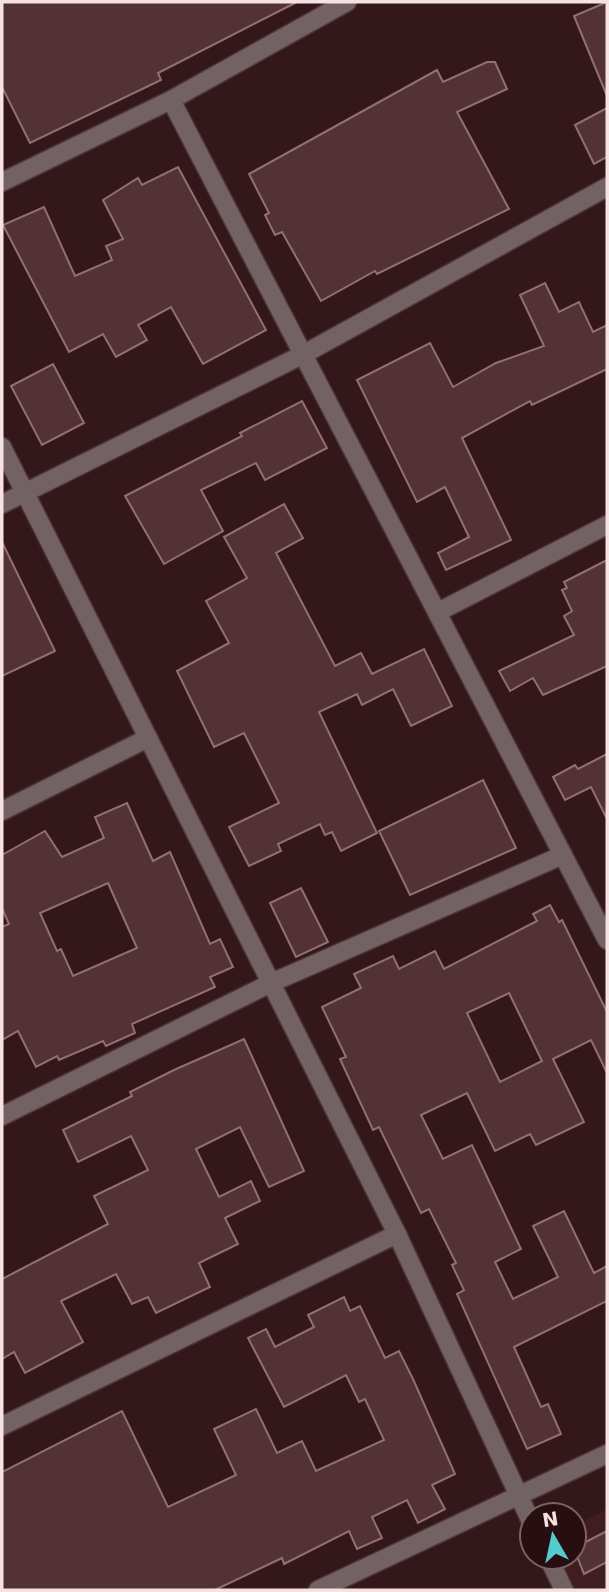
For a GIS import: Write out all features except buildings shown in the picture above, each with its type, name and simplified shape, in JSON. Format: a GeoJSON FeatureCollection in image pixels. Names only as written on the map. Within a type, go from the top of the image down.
{"type":"FeatureCollection","features":[{"type":"Feature","properties":{"kind":"street"},"geometry":{"type":"LineString","coordinates":[[2,182],[171,100],[346,2]]}},
{"type":"Feature","properties":{"kind":"street"},"geometry":{"type":"LineString","coordinates":[[171,100],[607,940]]}},
{"type":"Feature","properties":{"kind":"street"},"geometry":{"type":"LineString","coordinates":[[2,503],[304,354],[607,187]]}},
{"type":"Feature","properties":{"kind":"street"},"geometry":{"type":"LineString","coordinates":[[2,447],[397,1234],[521,1501]]}},
{"type":"Feature","properties":{"kind":"street"},"geometry":{"type":"LineString","coordinates":[[438,612],[607,525]]}},
{"type":"Feature","properties":{"kind":"street"},"geometry":{"type":"LineString","coordinates":[[2,811],[148,738]]}},
{"type":"Feature","properties":{"kind":"street"},"geometry":{"type":"LineString","coordinates":[[2,1116],[271,983],[563,855]]}},
{"type":"Feature","properties":{"kind":"street"},"geometry":{"type":"LineString","coordinates":[[2,1426],[397,1234]]}},
{"type":"Feature","properties":{"kind":"street"},"geometry":{"type":"LineString","coordinates":[[318,1590],[520,1498],[607,1454]]}},
{"type":"Feature","properties":{"kind":"street"},"geometry":{"type":"LineString","coordinates":[[555,1571],[564,1590]]}},
{"type":"Feature","properties":{"kind":"shaded area"},"geometry":{"type":"Polygon","coordinates":[[[607,1509],[607,1590],[573,1590],[563,1571],[588,1571],[588,1519],[607,1509]]]}}]}
